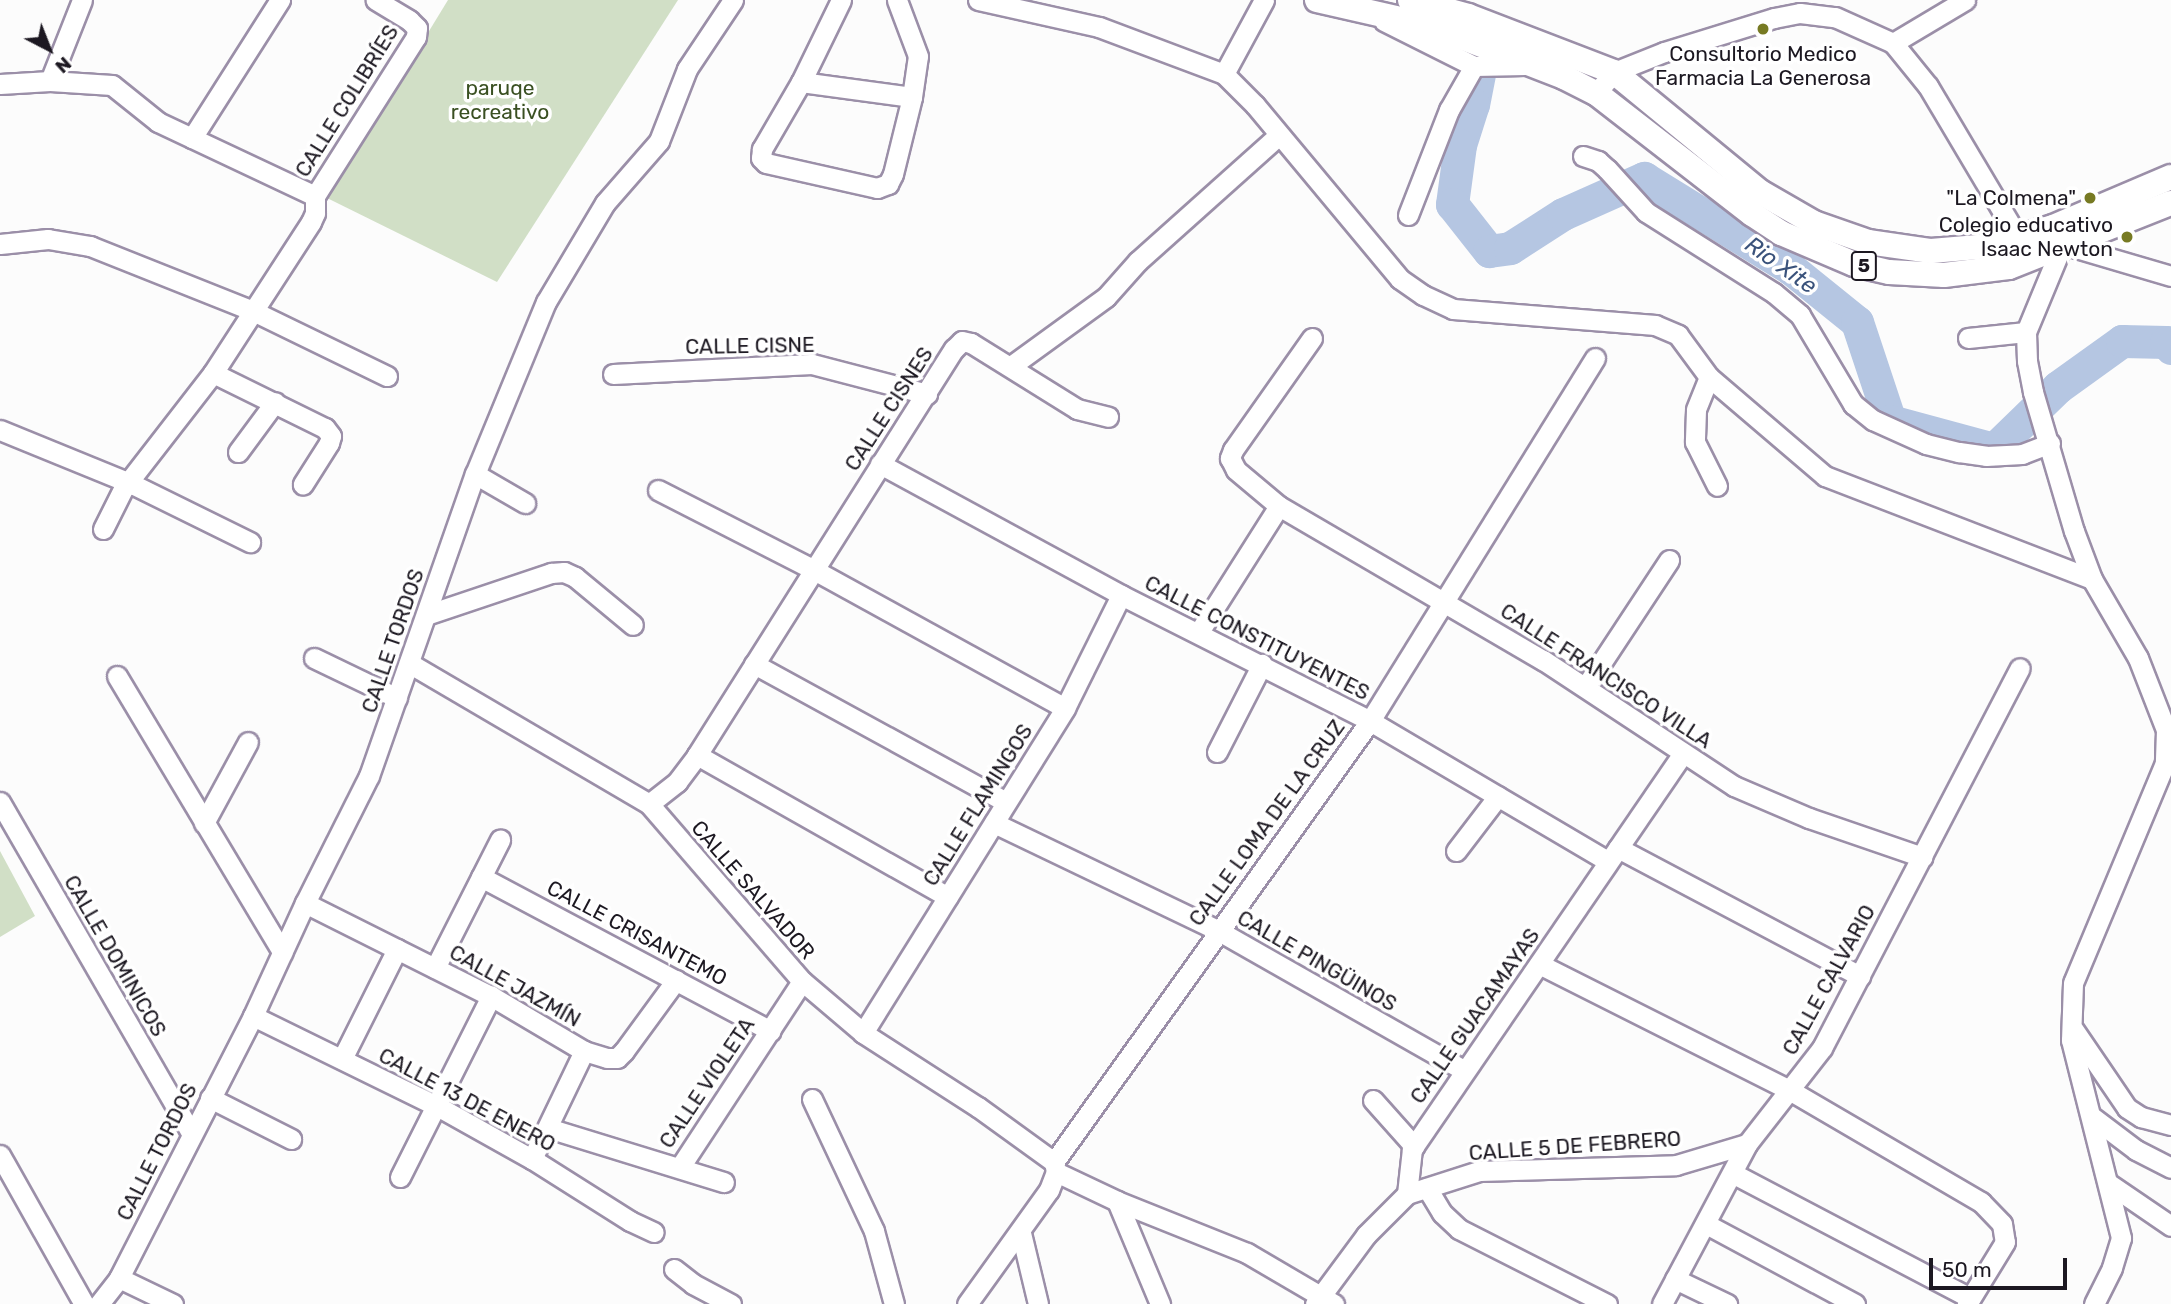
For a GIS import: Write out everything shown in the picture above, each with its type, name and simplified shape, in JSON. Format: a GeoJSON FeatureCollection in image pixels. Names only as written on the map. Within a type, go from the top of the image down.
{"type":"FeatureCollection","features":[{"type":"Feature","properties":{"kind":"main road","name":"5"},"geometry":{"type":"LineString","coordinates":[[1317,0],[1365,10],[1461,37],[1535,65],[1596,93],[1752,214],[1811,248],[1854,264],[1918,275],[1970,274],[2009,267],[2065,248],[2171,203]]}},
{"type":"Feature","properties":{"kind":"main road","name":"5"},"geometry":{"type":"LineString","coordinates":[[1410,0],[1468,16],[1614,72],[1760,192],[1814,223],[1868,242],[1899,249],[1966,250],[2019,239],[2171,177]]}},
{"type":"Feature","properties":{"kind":"street"},"geometry":{"type":"LineString","coordinates":[[50,81],[82,0]]}},
{"type":"Feature","properties":{"kind":"street"},"geometry":{"type":"LineString","coordinates":[[192,138],[280,0]]}},
{"type":"Feature","properties":{"kind":"street","name":"CALLE COLIBRÍES"},"geometry":{"type":"LineString","coordinates":[[0,84],[50,81],[112,85],[158,122],[315,197],[416,37],[417,28],[409,20],[376,0]]}},
{"type":"Feature","properties":{"kind":"street","name":"CALLE TORDOS"},"geometry":{"type":"LineString","coordinates":[[99,1304],[119,1278],[253,1016],[305,903],[369,776],[475,474],[546,302],[605,203],[659,141],[687,69],[733,0]]}},
{"type":"Feature","properties":{"kind":"street"},"geometry":{"type":"LineString","coordinates":[[841,0],[801,82],[762,149],[761,158],[766,163],[877,188],[888,184],[912,97],[918,56],[897,0]]}},
{"type":"Feature","properties":{"kind":"street"},"geometry":{"type":"LineString","coordinates":[[978,0],[1099,27],[1224,74],[1255,105],[1382,260],[1400,279],[1423,295],[1453,309],[1655,325],[1678,335],[1709,377],[1825,476],[2092,579]]}},
{"type":"Feature","properties":{"kind":"street"},"geometry":{"type":"LineString","coordinates":[[1224,74],[1264,0]]}},
{"type":"Feature","properties":{"kind":"street"},"geometry":{"type":"LineString","coordinates":[[1893,43],[1965,0]]}},
{"type":"Feature","properties":{"kind":"street"},"geometry":{"type":"LineString","coordinates":[[1365,10],[1418,40],[1474,66],[1535,65]]}},
{"type":"Feature","properties":{"kind":"street"},"geometry":{"type":"LineString","coordinates":[[1596,93],[1614,72],[1664,52],[1774,18],[1800,13],[1835,17],[1893,43],[1928,86],[2019,239]]}},
{"type":"Feature","properties":{"kind":"street"},"geometry":{"type":"LineString","coordinates":[[1408,215],[1449,110],[1474,66]]}},
{"type":"Feature","properties":{"kind":"street"},"geometry":{"type":"LineString","coordinates":[[801,82],[912,97]]}},
{"type":"Feature","properties":{"kind":"street"},"geometry":{"type":"LineString","coordinates":[[1108,417],[1077,409],[1011,366],[1106,297],[1138,261],[1278,136]]}},
{"type":"Feature","properties":{"kind":"street"},"geometry":{"type":"LineString","coordinates":[[1583,156],[1598,161],[1631,198],[1659,222],[1774,293],[1800,315],[1853,404],[1873,421],[1926,444],[1986,456],[2022,454],[2048,436]]}},
{"type":"Feature","properties":{"kind":"street"},"geometry":{"type":"LineString","coordinates":[[103,529],[123,489],[213,373],[253,312],[310,222],[315,197]]}},
{"type":"Feature","properties":{"kind":"street"},"geometry":{"type":"LineString","coordinates":[[0,244],[48,239],[90,246],[253,312],[387,376]]}},
{"type":"Feature","properties":{"kind":"street"},"geometry":{"type":"LineString","coordinates":[[2094,1304],[2112,1268],[2121,1238],[2070,1023],[2073,983],[2165,763],[2166,730],[2137,657],[2092,579],[2074,531],[2027,361],[2026,332],[2065,248],[2171,276]]}},
{"type":"Feature","properties":{"kind":"street"},"geometry":{"type":"LineString","coordinates":[[1968,338],[2026,332]]}},
{"type":"Feature","properties":{"kind":"street","name":"CALLE FRANCISCO VILLA"},"geometry":{"type":"LineString","coordinates":[[1312,338],[1230,458],[1236,470],[1279,506],[1586,686],[1734,786],[1809,818],[1922,857]]}},
{"type":"Feature","properties":{"kind":"street","name":"CALLE CISNES"},"geometry":{"type":"LineString","coordinates":[[649,804],[677,782],[697,755],[954,349],[962,341],[971,342],[1011,366]]}},
{"type":"Feature","properties":{"kind":"street","name":"CALLE LOMA DE LA CRUZ"},"geometry":{"type":"LineString","coordinates":[[967,1304],[1021,1233],[1049,1190],[1055,1167],[1217,930],[1370,721],[1595,358]]}},
{"type":"Feature","properties":{"kind":"street","name":"CALLE CISNE"},"geometry":{"type":"LineString","coordinates":[[613,374],[812,364],[927,394]]}},
{"type":"Feature","properties":{"kind":"street"},"geometry":{"type":"LineString","coordinates":[[213,373],[325,428],[331,436],[303,484]]}},
{"type":"Feature","properties":{"kind":"street"},"geometry":{"type":"LineString","coordinates":[[1709,377],[1696,410],[1695,442],[1717,485]]}},
{"type":"Feature","properties":{"kind":"street"},"geometry":{"type":"LineString","coordinates":[[238,452],[275,402]]}},
{"type":"Feature","properties":{"kind":"street"},"geometry":{"type":"LineString","coordinates":[[0,430],[130,483],[250,542]]}},
{"type":"Feature","properties":{"kind":"street","name":"CALLE CONSTITUYENTES"},"geometry":{"type":"LineString","coordinates":[[880,464],[1121,595],[1199,632],[1370,721],[1497,796],[1860,976]]}},
{"type":"Feature","properties":{"kind":"street"},"geometry":{"type":"LineString","coordinates":[[475,474],[525,503]]}},
{"type":"Feature","properties":{"kind":"street"},"geometry":{"type":"LineString","coordinates":[[659,490],[814,570],[1065,708]]}},
{"type":"Feature","properties":{"kind":"street"},"geometry":{"type":"LineString","coordinates":[[1199,632],[1279,506]]}},
{"type":"Feature","properties":{"kind":"street"},"geometry":{"type":"LineString","coordinates":[[1586,686],[1669,560]]}},
{"type":"Feature","properties":{"kind":"street"},"geometry":{"type":"LineString","coordinates":[[426,615],[564,572],[575,577],[633,625]]}},
{"type":"Feature","properties":{"kind":"street","name":"CALLE FLAMINGOS"},"geometry":{"type":"LineString","coordinates":[[863,1033],[1065,708],[1121,595]]}},
{"type":"Feature","properties":{"kind":"street"},"geometry":{"type":"LineString","coordinates":[[314,658],[397,698]]}},
{"type":"Feature","properties":{"kind":"street","name":"CALLE SALVADOR"},"geometry":{"type":"LineString","coordinates":[[409,663],[649,804],[802,981],[863,1033],[978,1108],[1055,1167],[1117,1201],[1237,1248],[1323,1301]]}},
{"type":"Feature","properties":{"kind":"street"},"geometry":{"type":"LineString","coordinates":[[754,663],[1006,802]]}},
{"type":"Feature","properties":{"kind":"street"},"geometry":{"type":"LineString","coordinates":[[1217,752],[1262,664]]}},
{"type":"Feature","properties":{"kind":"street","name":"CALLE CALVARIO"},"geometry":{"type":"LineString","coordinates":[[1662,1304],[1734,1174],[1747,1144],[1822,1048],[2020,668]]}},
{"type":"Feature","properties":{"kind":"street"},"geometry":{"type":"LineString","coordinates":[[117,676],[282,952]]}},
{"type":"Feature","properties":{"kind":"street"},"geometry":{"type":"LineString","coordinates":[[204,823],[248,742]]}},
{"type":"Feature","properties":{"kind":"street","name":"CALLE GUACAMAYAS"},"geometry":{"type":"LineString","coordinates":[[1407,1194],[1414,1146],[1463,1070],[1683,753]]}},
{"type":"Feature","properties":{"kind":"street"},"geometry":{"type":"LineString","coordinates":[[697,755],[947,897]]}},
{"type":"Feature","properties":{"kind":"street"},"geometry":{"type":"LineString","coordinates":[[1456,851],[1497,796]]}},
{"type":"Feature","properties":{"kind":"street","name":"CALLE DOMINICOS"},"geometry":{"type":"LineString","coordinates":[[0,802],[191,1133]]}},
{"type":"Feature","properties":{"kind":"street","name":"CALLE PINGÜINOS"},"geometry":{"type":"LineString","coordinates":[[994,823],[1217,930],[1463,1070]]}},
{"type":"Feature","properties":{"kind":"street"},"geometry":{"type":"LineString","coordinates":[[435,968],[500,840]]}},
{"type":"Feature","properties":{"kind":"street","name":"CALLE CRISANTEMO"},"geometry":{"type":"LineString","coordinates":[[481,877],[771,1031]]}},
{"type":"Feature","properties":{"kind":"street","name":"CALLE JAZMÍN"},"geometry":{"type":"LineString","coordinates":[[305,903],[491,996],[584,1051],[607,1058],[617,1058],[676,981]]}},
{"type":"Feature","properties":{"kind":"street"},"geometry":{"type":"LineString","coordinates":[[342,1059],[397,949]]}},
{"type":"Feature","properties":{"kind":"street"},"geometry":{"type":"LineString","coordinates":[[1539,964],[1791,1091],[1981,1202],[2002,1224],[2005,1242],[1968,1301],[1734,1174]]}},
{"type":"Feature","properties":{"kind":"street","name":"CALLE VIOLETA"},"geometry":{"type":"LineString","coordinates":[[548,1128],[680,1167],[802,981]]}},
{"type":"Feature","properties":{"kind":"street"},"geometry":{"type":"LineString","coordinates":[[400,1177],[491,996]]}},
{"type":"Feature","properties":{"kind":"street","name":"CALLE 13 DE ENERO"},"geometry":{"type":"LineString","coordinates":[[253,1016],[437,1106],[532,1159],[630,1221],[654,1233]]}},
{"type":"Feature","properties":{"kind":"street"},"geometry":{"type":"LineString","coordinates":[[2070,1023],[2127,1108],[2141,1117],[2171,1125]]}},
{"type":"Feature","properties":{"kind":"street"},"geometry":{"type":"LineString","coordinates":[[532,1159],[584,1051]]}},
{"type":"Feature","properties":{"kind":"street"},"geometry":{"type":"LineString","coordinates":[[210,1098],[291,1139]]}},
{"type":"Feature","properties":{"kind":"street"},"geometry":{"type":"LineString","coordinates":[[811,1099],[874,1231],[894,1304]]}},
{"type":"Feature","properties":{"kind":"street"},"geometry":{"type":"LineString","coordinates":[[1373,1100],[1414,1146]]}},
{"type":"Feature","properties":{"kind":"street"},"geometry":{"type":"LineString","coordinates":[[2091,1116],[2136,1150],[2171,1168]]}},
{"type":"Feature","properties":{"kind":"street","name":"CALLE 5 DE FEBRERO"},"geometry":{"type":"LineString","coordinates":[[1407,1194],[1479,1171],[1676,1165],[1747,1144]]}},
{"type":"Feature","properties":{"kind":"street"},"geometry":{"type":"LineString","coordinates":[[0,1155],[84,1304]]}},
{"type":"Feature","properties":{"kind":"street"},"geometry":{"type":"LineString","coordinates":[[680,1167],[724,1182]]}},
{"type":"Feature","properties":{"kind":"street"},"geometry":{"type":"LineString","coordinates":[[2108,1183],[2171,1226]]}},
{"type":"Feature","properties":{"kind":"street"},"geometry":{"type":"LineString","coordinates":[[1427,1188],[1442,1213],[1460,1229],[1607,1304]]}},
{"type":"Feature","properties":{"kind":"street"},"geometry":{"type":"LineString","coordinates":[[1323,1301],[1366,1235],[1407,1194]]}},
{"type":"Feature","properties":{"kind":"street"},"geometry":{"type":"LineString","coordinates":[[1117,1201],[1160,1304]]}},
{"type":"Feature","properties":{"kind":"street"},"geometry":{"type":"LineString","coordinates":[[1706,1224],[1855,1304]]}},
{"type":"Feature","properties":{"kind":"street"},"geometry":{"type":"LineString","coordinates":[[1021,1233],[1038,1304]]}},
{"type":"Feature","properties":{"kind":"street"},"geometry":{"type":"LineString","coordinates":[[674,1269],[693,1284],[731,1304]]}},
{"type":"Feature","properties":{"kind":"street"},"geometry":{"type":"LineString","coordinates":[[119,1278],[173,1304]]}},
{"type":"Feature","properties":{"kind":"street"},"geometry":{"type":"LineString","coordinates":[[1675,1279],[1727,1304]]}},
{"type":"Feature","properties":{"kind":"green space","name":"paruqe recreativo"},"geometry":{"type":"Polygon","coordinates":[[[448,0],[678,0],[497,282],[327,198],[448,0]]]}},
{"type":"Feature","properties":{"kind":"green space"},"geometry":{"type":"Polygon","coordinates":[[[0,851],[35,916],[0,937],[0,851]]]}},
{"type":"Feature","properties":{"kind":"waterway","name":"Rio Xite"},"geometry":{"type":"LineString","coordinates":[[1479,74],[1460,145],[1452,204],[1489,251],[1510,248],[1563,214],[1644,178],[1790,268],[1857,322],[1890,421],[1994,449],[2058,387],[2122,341],[2166,342],[2171,348]]}},
{"type":"Feature","properties":{"kind":"place","name":"Consultorio Medico Farmacia La Generosa"},"geometry":{"type":"Point","coordinates":[1763,29]}},
{"type":"Feature","properties":{"kind":"place","name":"\"La Colmena\""},"geometry":{"type":"Point","coordinates":[2090,198]}},
{"type":"Feature","properties":{"kind":"place","name":"Colegio educativo Isaac Newton"},"geometry":{"type":"Point","coordinates":[2127,237]}}]}
